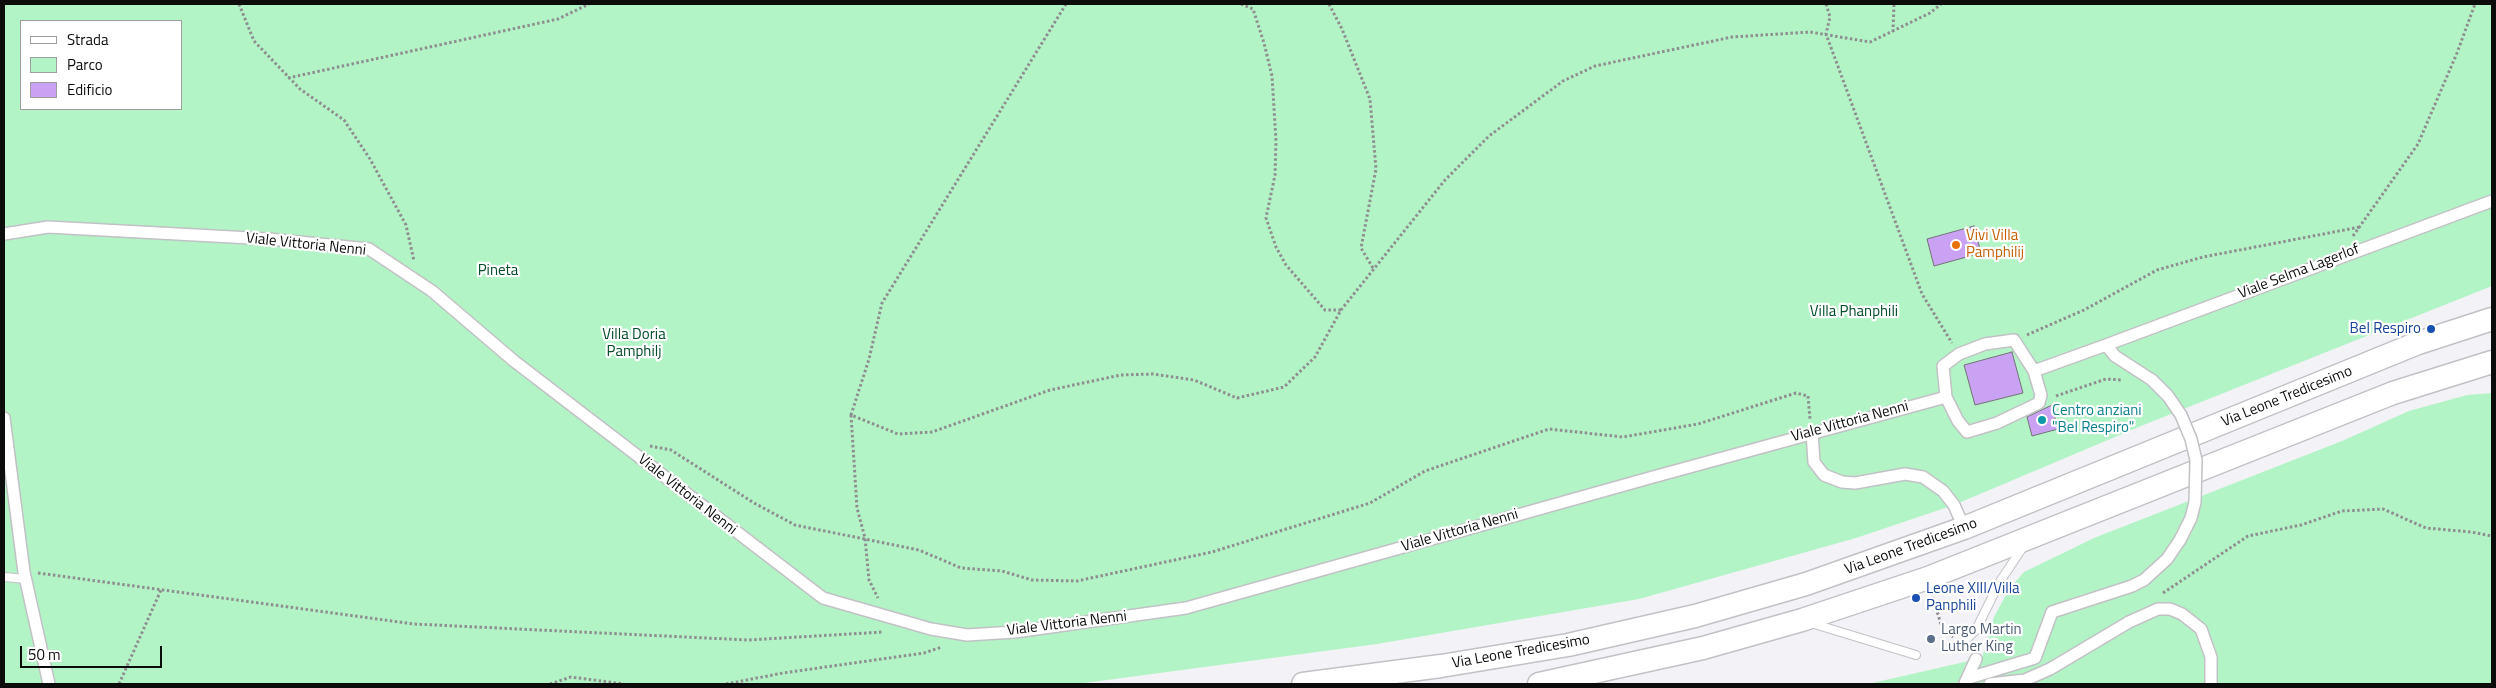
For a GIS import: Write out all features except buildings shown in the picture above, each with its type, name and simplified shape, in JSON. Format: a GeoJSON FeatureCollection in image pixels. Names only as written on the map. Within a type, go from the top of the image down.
{"type":"FeatureCollection","features":[{"type":"Feature","properties":{"kind":"main road","name":"Via Leone Tredicesimo"},"geometry":{"type":"LineString","coordinates":[[1303,684],[1500,657],[1663,624],[1822,579],[1964,528],[2418,343],[2492,319]]}},
{"type":"Feature","properties":{"kind":"main road"},"geometry":{"type":"LineString","coordinates":[[1539,684],[1703,648],[1802,620],[1928,578],[2393,393],[2492,362]]}},
{"type":"Feature","properties":{"kind":"street","name":"Viale Selma Lagerlof"},"geometry":{"type":"LineString","coordinates":[[2106,345],[2492,201]]}},
{"type":"Feature","properties":{"kind":"street","name":"Viale Vittoria Nenni"},"geometry":{"type":"LineString","coordinates":[[4,234],[48,227],[269,239],[369,248],[418,282],[514,361],[823,598],[931,629],[967,635],[1015,632],[1186,608],[1946,397]]}},
{"type":"Feature","properties":{"kind":"street"},"geometry":{"type":"LineString","coordinates":[[2014,340],[2034,370],[2041,395],[2039,403],[1997,423],[1967,432],[1958,421],[1946,397],[1943,366],[1959,354],[1985,344],[2014,340]]}},
{"type":"Feature","properties":{"kind":"street"},"geometry":{"type":"LineString","coordinates":[[1966,681],[2036,658],[2052,612],[2132,586],[2144,580],[2163,563],[2180,540],[2191,518],[2195,502],[2196,460],[2191,438],[2181,415],[2168,396],[2152,380],[2115,356],[2106,345],[2034,370]]}},
{"type":"Feature","properties":{"kind":"street"},"geometry":{"type":"LineString","coordinates":[[4,418],[25,575],[49,684]]}},
{"type":"Feature","properties":{"kind":"street"},"geometry":{"type":"LineString","coordinates":[[1812,433],[1814,462],[1824,475],[1842,482],[1855,483],[1905,474],[1923,477],[1944,491],[1954,505],[1964,528]]}},
{"type":"Feature","properties":{"kind":"street"},"geometry":{"type":"LineString","coordinates":[[1990,684],[2024,680],[2050,669],[2136,618],[2158,609],[2170,609],[2182,614],[2201,629],[2212,657],[2211,684]]}},
{"type":"Feature","properties":{"kind":"street"},"geometry":{"type":"LineString","coordinates":[[1966,681],[1976,659]]}},
{"type":"Feature","properties":{"kind":"lane"},"geometry":{"type":"LineString","coordinates":[[1962,643],[1974,634],[2006,572],[2030,537]]}},
{"type":"Feature","properties":{"kind":"lane"},"geometry":{"type":"LineString","coordinates":[[4,577],[25,575]]}},
{"type":"Feature","properties":{"kind":"lane"},"geometry":{"type":"LineString","coordinates":[[1802,620],[1916,655]]}},
{"type":"Feature","properties":{"kind":"path"},"geometry":{"type":"LineString","coordinates":[[239,4],[254,41],[288,78],[344,120],[370,159],[406,225],[418,282]]}},
{"type":"Feature","properties":{"kind":"path"},"geometry":{"type":"LineString","coordinates":[[288,78],[558,19],[589,4]]}},
{"type":"Feature","properties":{"kind":"path"},"geometry":{"type":"LineString","coordinates":[[888,617],[869,580],[865,538],[857,508],[851,415],[869,359],[882,303],[1066,4]]}},
{"type":"Feature","properties":{"kind":"path"},"geometry":{"type":"LineString","coordinates":[[1241,4],[1253,9],[1272,76],[1276,141],[1275,175],[1266,218],[1276,247],[1291,272],[1325,310],[1341,310]]}},
{"type":"Feature","properties":{"kind":"path"},"geometry":{"type":"LineString","coordinates":[[1329,4],[1342,29],[1370,99],[1376,169],[1362,248],[1373,268]]}},
{"type":"Feature","properties":{"kind":"path"},"geometry":{"type":"LineString","coordinates":[[1826,4],[1830,16],[1826,34],[1922,294],[1959,354]]}},
{"type":"Feature","properties":{"kind":"path"},"geometry":{"type":"LineString","coordinates":[[1893,32],[1894,4]]}},
{"type":"Feature","properties":{"kind":"path"},"geometry":{"type":"LineString","coordinates":[[851,415],[898,434],[932,432],[1050,390],[1121,375],[1153,374],[1194,380],[1237,398],[1284,387],[1315,357],[1341,310],[1445,180],[1488,136],[1563,81],[1595,66],[1722,38],[1810,32],[1870,42],[1930,13],[1941,4]]}},
{"type":"Feature","properties":{"kind":"path"},"geometry":{"type":"LineString","coordinates":[[2336,258],[2418,144],[2457,53],[2475,4]]}},
{"type":"Feature","properties":{"kind":"path"},"geometry":{"type":"LineString","coordinates":[[2014,340],[2084,310],[2157,270],[2203,256],[2360,227]]}},
{"type":"Feature","properties":{"kind":"path"},"geometry":{"type":"LineString","coordinates":[[2039,403],[2106,379],[2152,380]]}},
{"type":"Feature","properties":{"kind":"path"},"geometry":{"type":"LineString","coordinates":[[625,447],[638,444],[671,450],[754,504],[794,525],[820,532],[865,538],[919,550],[961,568],[1002,571],[1032,580],[1077,582],[1212,552],[1370,503],[1425,470],[1549,429],[1623,437],[1698,424],[1796,393],[1808,396],[1812,433]]}},
{"type":"Feature","properties":{"kind":"path"},"geometry":{"type":"LineString","coordinates":[[2158,596],[2248,536],[2302,525],[2342,511],[2383,509],[2426,528],[2492,536]]}},
{"type":"Feature","properties":{"kind":"path"},"geometry":{"type":"LineString","coordinates":[[25,575],[161,590],[414,624],[748,640],[892,632]]}},
{"type":"Feature","properties":{"kind":"path"},"geometry":{"type":"LineString","coordinates":[[1928,578],[1943,631],[1962,643]]}},
{"type":"Feature","properties":{"kind":"path"},"geometry":{"type":"LineString","coordinates":[[119,684],[161,590]]}},
{"type":"Feature","properties":{"kind":"path"},"geometry":{"type":"LineString","coordinates":[[726,684],[783,673],[924,652],[943,646]]}},
{"type":"Feature","properties":{"kind":"path"},"geometry":{"type":"LineString","coordinates":[[550,684],[571,676],[624,684]]}},
{"type":"Feature","properties":{"kind":"green space","name":"Villa Doria Pamphilj"},"geometry":{"type":"Polygon","coordinates":[[[4,4],[2492,4],[2492,286],[2141,426],[1954,505],[1856,538],[1639,599],[1377,644],[1077,684],[4,684],[4,4]]]}},
{"type":"Feature","properties":{"kind":"green space"},"geometry":{"type":"Polygon","coordinates":[[[2492,393],[2492,684],[1868,684],[1982,658],[1994,617],[2009,589],[2024,572],[2094,538],[2342,441],[2409,411],[2467,395],[2492,393]]]}},
{"type":"Feature","properties":{"kind":"place","name":"Vivi Villa Pamphilij"},"geometry":{"type":"Point","coordinates":[1956,245]}},
{"type":"Feature","properties":{"kind":"place","name":"Bel Respiro"},"geometry":{"type":"Point","coordinates":[2431,329]}},
{"type":"Feature","properties":{"kind":"place","name":"Centro anziani \"Bel Respiro\""},"geometry":{"type":"Point","coordinates":[2042,420]}},
{"type":"Feature","properties":{"kind":"place","name":"Leone XIII/Villa Panphili"},"geometry":{"type":"Point","coordinates":[1916,598]}},
{"type":"Feature","properties":{"kind":"place","name":"Largo Martin Luther King"},"geometry":{"type":"Point","coordinates":[1931,639]}},
{"type":"Feature","properties":{"kind":"park label","name":"Pineta"},"geometry":{"type":"Point","coordinates":[498,271]}},
{"type":"Feature","properties":{"kind":"park label","name":"Villa Phanphili"},"geometry":{"type":"Point","coordinates":[1854,312]}}]}
